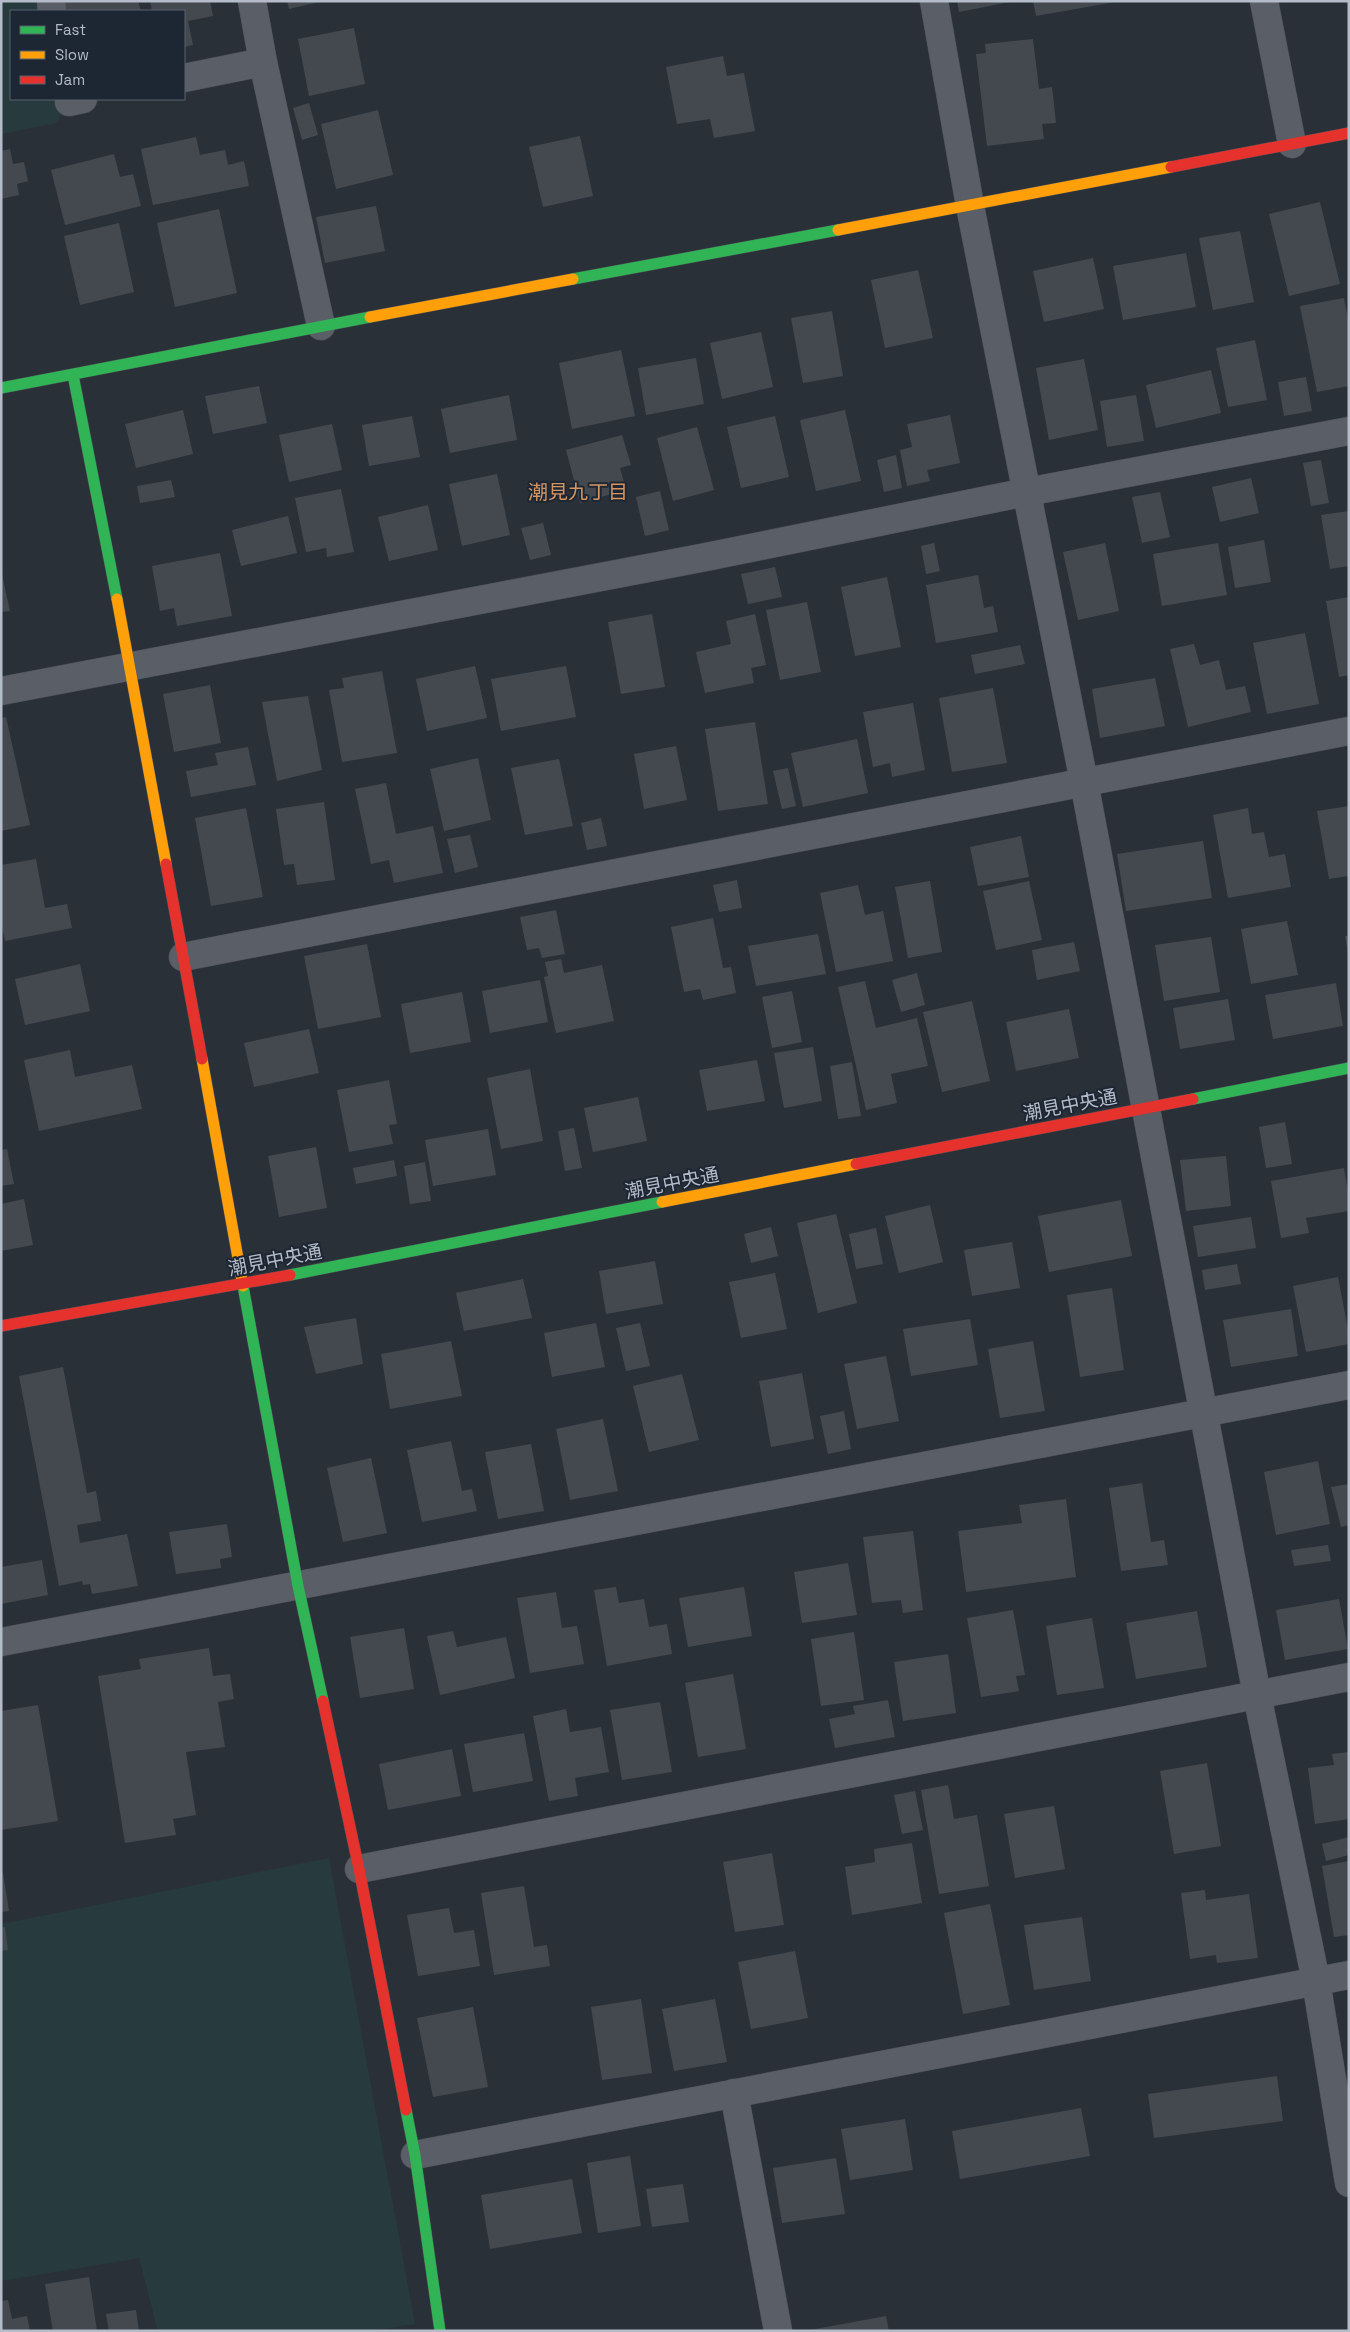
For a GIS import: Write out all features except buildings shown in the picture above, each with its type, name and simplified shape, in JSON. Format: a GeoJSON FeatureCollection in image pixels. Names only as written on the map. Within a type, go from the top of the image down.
{"type":"FeatureCollection","features":[{"type":"Feature","properties":{"kind":"street"},"geometry":{"type":"LineString","coordinates":[[252,1],[263,62],[321,326]]}},
{"type":"Feature","properties":{"kind":"street"},"geometry":{"type":"LineString","coordinates":[[934,1],[970,206],[1084,782],[1257,1695],[1316,1981],[1349,2183]]}},
{"type":"Feature","properties":{"kind":"street"},"geometry":{"type":"LineString","coordinates":[[1264,1],[1292,144]]}},
{"type":"Feature","properties":{"kind":"street"},"geometry":{"type":"LineString","coordinates":[[185,78],[263,62]]}},
{"type":"Feature","properties":{"kind":"street"},"geometry":{"type":"LineString","coordinates":[[1,388],[1349,133]]}},
{"type":"Feature","properties":{"kind":"street"},"geometry":{"type":"LineString","coordinates":[[73,375],[130,667],[298,1586],[359,1869],[415,2155],[440,2331]]}},
{"type":"Feature","properties":{"kind":"street"},"geometry":{"type":"LineString","coordinates":[[1,691],[706,557],[1027,492],[1349,431]]}},
{"type":"Feature","properties":{"kind":"street"},"geometry":{"type":"LineString","coordinates":[[183,957],[1349,731]]}},
{"type":"Feature","properties":{"kind":"street","name":"潮見中央通"},"geometry":{"type":"LineString","coordinates":[[1,1326],[242,1284],[1349,1068]]}},
{"type":"Feature","properties":{"kind":"street"},"geometry":{"type":"LineString","coordinates":[[1,1642],[1349,1386]]}},
{"type":"Feature","properties":{"kind":"street"},"geometry":{"type":"LineString","coordinates":[[359,1869],[1349,1677]]}},
{"type":"Feature","properties":{"kind":"street"},"geometry":{"type":"LineString","coordinates":[[415,2155],[1349,1975]]}},
{"type":"Feature","properties":{"kind":"street"},"geometry":{"type":"LineString","coordinates":[[734,2093],[778,2331]]}},
{"type":"Feature","properties":{"kind":"green space"},"geometry":{"type":"Polygon","coordinates":[[[1,1],[51,1],[52,10],[10,10],[10,100],[69,100],[69,102],[56,123],[1,134],[1,1]]]}},
{"type":"Feature","properties":{"kind":"green space"},"geometry":{"type":"Polygon","coordinates":[[[329,1858],[415,2324],[370,2331],[158,2331],[139,2258],[1,2281],[1,1924],[329,1858]]]}},
{"type":"Feature","properties":{"kind":"traffic: fast"},"geometry":{"type":"LineString","coordinates":[[573,279],[838,230]]}},
{"type":"Feature","properties":{"kind":"traffic: fast"},"geometry":{"type":"LineString","coordinates":[[1,388],[370,317]]}},
{"type":"Feature","properties":{"kind":"traffic: fast"},"geometry":{"type":"LineString","coordinates":[[73,375],[117,599]]}},
{"type":"Feature","properties":{"kind":"traffic: fast"},"geometry":{"type":"LineString","coordinates":[[1193,1099],[1349,1068]]}},
{"type":"Feature","properties":{"kind":"traffic: fast"},"geometry":{"type":"LineString","coordinates":[[290,1275],[662,1202]]}},
{"type":"Feature","properties":{"kind":"traffic: fast"},"geometry":{"type":"LineString","coordinates":[[243,1286],[298,1586],[323,1701]]}},
{"type":"Feature","properties":{"kind":"traffic: fast"},"geometry":{"type":"LineString","coordinates":[[406,2110],[415,2155],[440,2331]]}},
{"type":"Feature","properties":{"kind":"traffic: slow"},"geometry":{"type":"LineString","coordinates":[[838,230],[1171,167]]}},
{"type":"Feature","properties":{"kind":"traffic: slow"},"geometry":{"type":"LineString","coordinates":[[370,317],[573,279]]}},
{"type":"Feature","properties":{"kind":"traffic: slow"},"geometry":{"type":"LineString","coordinates":[[117,599],[166,864]]}},
{"type":"Feature","properties":{"kind":"traffic: slow"},"geometry":{"type":"LineString","coordinates":[[202,1059],[243,1286]]}},
{"type":"Feature","properties":{"kind":"traffic: slow"},"geometry":{"type":"LineString","coordinates":[[662,1202],[856,1164]]}},
{"type":"Feature","properties":{"kind":"traffic: jam"},"geometry":{"type":"LineString","coordinates":[[1171,167],[1349,133]]}},
{"type":"Feature","properties":{"kind":"traffic: jam"},"geometry":{"type":"LineString","coordinates":[[166,864],[202,1059]]}},
{"type":"Feature","properties":{"kind":"traffic: jam"},"geometry":{"type":"LineString","coordinates":[[856,1164],[1193,1099]]}},
{"type":"Feature","properties":{"kind":"traffic: jam"},"geometry":{"type":"LineString","coordinates":[[1,1326],[290,1275]]}},
{"type":"Feature","properties":{"kind":"traffic: jam"},"geometry":{"type":"LineString","coordinates":[[323,1701],[359,1869],[406,2110]]}},
{"type":"Feature","properties":{"kind":"district","name":"潮見九丁目"},"geometry":{"type":"Point","coordinates":[578,492]}}]}
